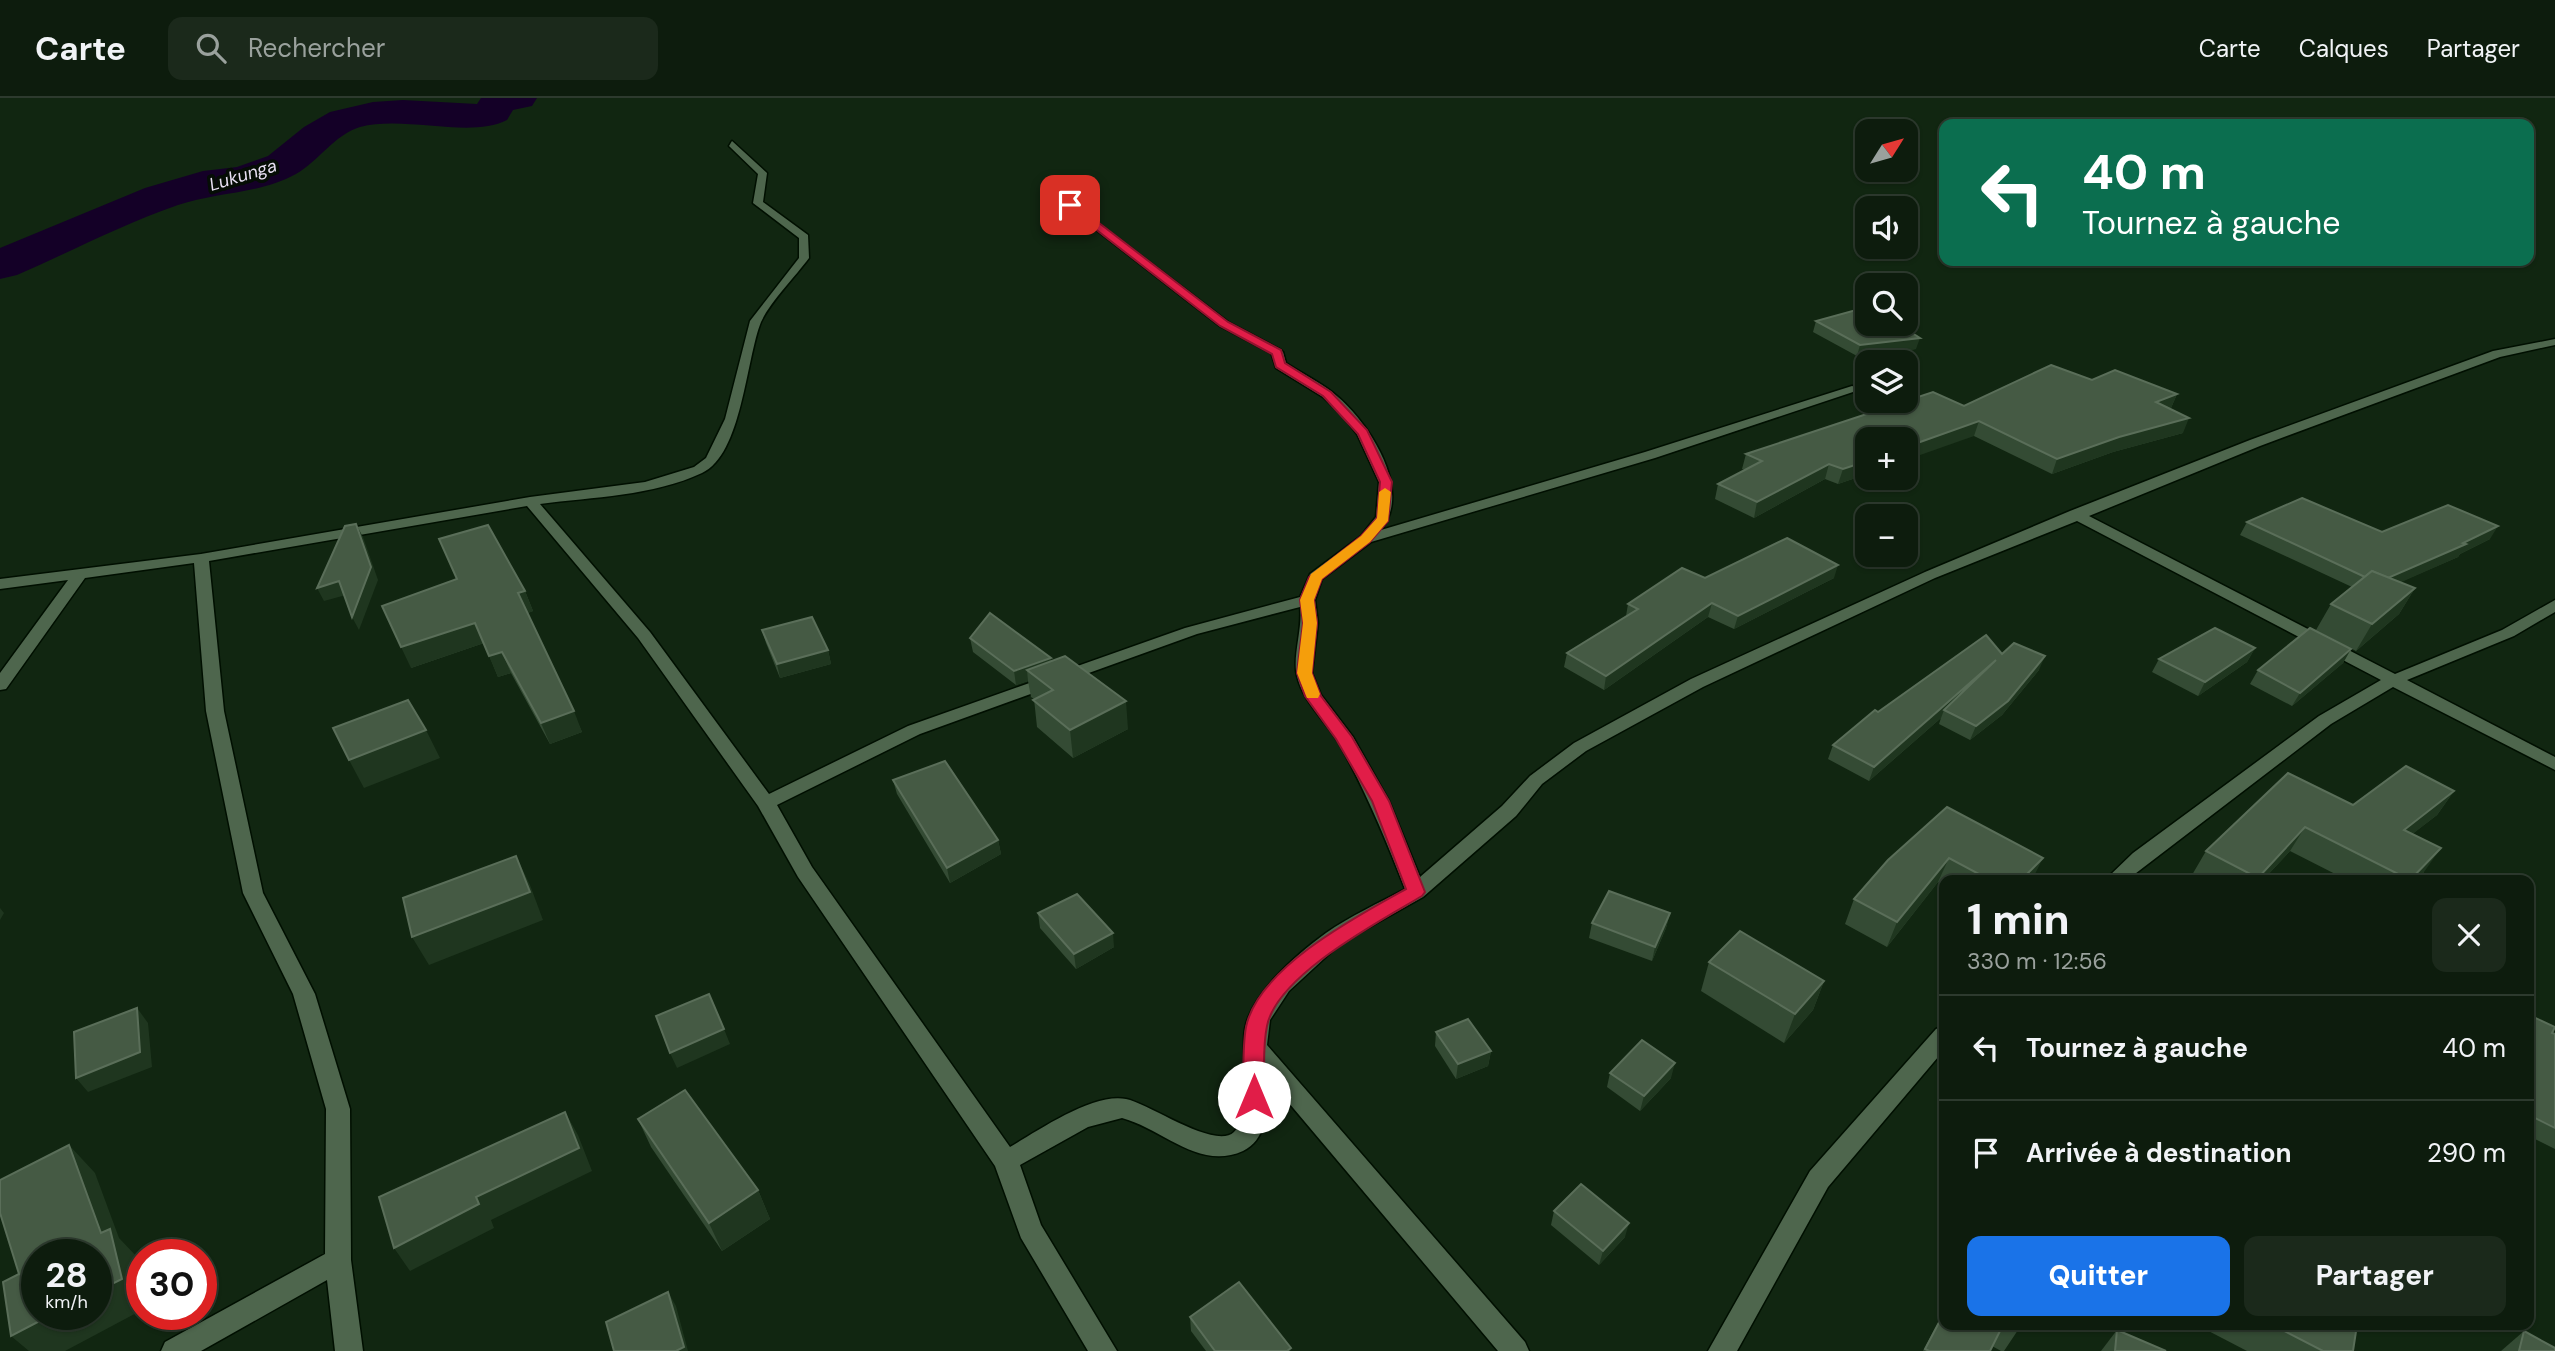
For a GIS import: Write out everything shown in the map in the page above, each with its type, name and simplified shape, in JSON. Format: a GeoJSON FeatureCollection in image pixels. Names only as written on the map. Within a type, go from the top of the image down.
{"type":"FeatureCollection","features":[{"type":"Feature","properties":{"kind":"street"},"geometry":{"type":"LineString","coordinates":[[0,584],[201,558],[530,501],[647,486],[683,477],[712,460],[731,419],[756,321],[804,258],[804,237],[758,204],[763,173],[732,144]]}},
{"type":"Feature","properties":{"kind":"street"},"geometry":{"type":"LineString","coordinates":[[1048,188],[1224,324],[1277,352],[1280,365],[1327,394],[1363,433],[1386,482],[1383,518],[1366,539],[1315,577],[1307,600],[1310,623],[1304,673],[1313,696],[1343,737],[1380,801],[1416,892]]}},
{"type":"Feature","properties":{"kind":"street"},"geometry":{"type":"LineString","coordinates":[[1006,1161],[1086,1118],[1119,1108],[1145,1112],[1206,1148],[1234,1143],[1254,1123],[1254,1046],[1259,1017],[1281,985],[1334,938],[1416,892],[1509,811],[1536,780],[1580,747],[1697,683],[1930,575],[2075,514],[2320,417],[2497,355],[2555,342]]}},
{"type":"Feature","properties":{"kind":"street"},"geometry":{"type":"LineString","coordinates":[[1366,539],[1650,455],[1855,389]]}},
{"type":"Feature","properties":{"kind":"street"},"geometry":{"type":"LineString","coordinates":[[530,501],[644,635],[766,803],[806,872],[1006,1161],[1030,1230],[1103,1351]]}},
{"type":"Feature","properties":{"kind":"street"},"geometry":{"type":"LineString","coordinates":[[2075,514],[2391,681],[2555,764]]}},
{"type":"Feature","properties":{"kind":"street"},"geometry":{"type":"LineString","coordinates":[[201,558],[215,711],[253,893],[304,994],[338,1109],[338,1260],[349,1351]]}},
{"type":"Feature","properties":{"kind":"street"},"geometry":{"type":"LineString","coordinates":[[0,685],[79,575]]}},
{"type":"Feature","properties":{"kind":"street"},"geometry":{"type":"LineString","coordinates":[[766,803],[914,730],[1191,631],[1307,600]]}},
{"type":"Feature","properties":{"kind":"street"},"geometry":{"type":"LineString","coordinates":[[2121,875],[2325,720],[2391,681],[2508,633],[2555,605]]}},
{"type":"Feature","properties":{"kind":"street"},"geometry":{"type":"LineString","coordinates":[[1722,1351],[1819,1179],[1939,1041]]}},
{"type":"Feature","properties":{"kind":"street"},"geometry":{"type":"LineString","coordinates":[[1254,1046],[1515,1351]]}},
{"type":"Feature","properties":{"kind":"street"},"geometry":{"type":"LineString","coordinates":[[175,1351],[338,1260]]}},
{"type":"Feature","properties":{"kind":"building"},"geometry":{"type":"Polygon","coordinates":[[[1855,310],[1855,336],[1920,338],[1860,345],[1816,321],[1855,310]]]}},
{"type":"Feature","properties":{"kind":"building"},"geometry":{"type":"Polygon","coordinates":[[[2051,365],[2092,380],[2115,370],[2177,394],[2156,402],[2189,418],[2119,437],[2057,459],[1979,421],[1918,443],[1918,427],[1855,427],[1855,465],[1843,469],[1829,464],[1757,502],[1718,484],[1762,461],[1746,454],[1870,413],[1918,413],[1918,397],[1933,392],[1964,406],[2051,365]]]}},
{"type":"Feature","properties":{"kind":"building"},"geometry":{"type":"Polygon","coordinates":[[[2302,498],[2382,532],[2448,505],[2498,526],[2463,543],[2466,544],[2388,578],[2372,571],[2365,577],[2247,522],[2302,498]]]}},
{"type":"Feature","properties":{"kind":"building"},"geometry":{"type":"Polygon","coordinates":[[[356,524],[371,567],[352,617],[339,581],[317,588],[345,526],[356,524]]]}},
{"type":"Feature","properties":{"kind":"building"},"geometry":{"type":"Polygon","coordinates":[[[488,525],[525,591],[518,593],[574,711],[541,723],[502,652],[489,656],[475,623],[401,647],[382,606],[457,579],[439,539],[488,525]]]}},
{"type":"Feature","properties":{"kind":"building"},"geometry":{"type":"Polygon","coordinates":[[[1787,538],[1838,565],[1738,616],[1712,603],[1606,676],[1567,653],[1638,609],[1628,604],[1682,568],[1705,578],[1787,538]]]}},
{"type":"Feature","properties":{"kind":"building"},"geometry":{"type":"Polygon","coordinates":[[[2372,571],[2415,588],[2372,624],[2331,604],[2372,571]]]}},
{"type":"Feature","properties":{"kind":"building"},"geometry":{"type":"Polygon","coordinates":[[[990,613],[1051,658],[1014,671],[970,638],[990,613]]]}},
{"type":"Feature","properties":{"kind":"building"},"geometry":{"type":"Polygon","coordinates":[[[812,617],[828,650],[777,664],[762,630],[812,617]]]}},
{"type":"Feature","properties":{"kind":"building"},"geometry":{"type":"Polygon","coordinates":[[[2215,628],[2255,648],[2205,682],[2159,659],[2215,628]]]}},
{"type":"Feature","properties":{"kind":"building"},"geometry":{"type":"Polygon","coordinates":[[[2310,628],[2351,649],[2300,693],[2258,670],[2310,628]]]}},
{"type":"Feature","properties":{"kind":"building"},"geometry":{"type":"Polygon","coordinates":[[[1986,635],[2002,654],[2014,643],[2045,656],[2008,701],[1976,726],[1944,710],[1996,660],[1874,767],[1833,745],[1875,710],[1878,712],[1986,635]]]}},
{"type":"Feature","properties":{"kind":"building"},"geometry":{"type":"Polygon","coordinates":[[[1065,656],[1126,701],[1070,730],[1033,700],[1053,690],[1027,670],[1065,656]]]}},
{"type":"Feature","properties":{"kind":"building"},"geometry":{"type":"Polygon","coordinates":[[[408,700],[426,730],[349,760],[333,728],[408,700]]]}},
{"type":"Feature","properties":{"kind":"building"},"geometry":{"type":"Polygon","coordinates":[[[945,761],[998,840],[947,868],[893,780],[945,761]]]}},
{"type":"Feature","properties":{"kind":"building"},"geometry":{"type":"Polygon","coordinates":[[[2406,766],[2454,791],[2404,830],[2441,848],[2415,875],[2400,875],[2305,827],[2261,875],[2252,875],[2206,851],[2288,773],[2353,805],[2406,766]]]}},
{"type":"Feature","properties":{"kind":"building"},"geometry":{"type":"Polygon","coordinates":[[[1947,807],[2043,858],[2026,875],[1981,875],[1949,858],[1897,922],[1854,899],[1888,860],[1947,807]]]}},
{"type":"Feature","properties":{"kind":"building"},"geometry":{"type":"Polygon","coordinates":[[[516,856],[530,892],[412,937],[403,898],[516,856]]]}},
{"type":"Feature","properties":{"kind":"building"},"geometry":{"type":"Polygon","coordinates":[[[1609,891],[1670,913],[1655,947],[1592,923],[1609,891]]]}},
{"type":"Feature","properties":{"kind":"building"},"geometry":{"type":"Polygon","coordinates":[[[1077,894],[1113,933],[1074,954],[1038,913],[1077,894]]]}},
{"type":"Feature","properties":{"kind":"building"},"geometry":{"type":"Polygon","coordinates":[[[1740,931],[1824,981],[1795,1014],[1709,962],[1740,931]]]}},
{"type":"Feature","properties":{"kind":"building"},"geometry":{"type":"Polygon","coordinates":[[[709,994],[724,1029],[670,1053],[656,1016],[709,994]]]}},
{"type":"Feature","properties":{"kind":"building"},"geometry":{"type":"Polygon","coordinates":[[[137,1008],[140,1052],[76,1078],[74,1032],[137,1008]]]}},
{"type":"Feature","properties":{"kind":"building"},"geometry":{"type":"Polygon","coordinates":[[[2534,1017],[2555,1027],[2552,1033],[2555,1034],[2555,1128],[2534,1118],[2534,1017]]]}},
{"type":"Feature","properties":{"kind":"building"},"geometry":{"type":"Polygon","coordinates":[[[1468,1019],[1491,1051],[1458,1064],[1436,1032],[1468,1019]]]}},
{"type":"Feature","properties":{"kind":"building"},"geometry":{"type":"Polygon","coordinates":[[[1642,1040],[1675,1063],[1644,1096],[1610,1073],[1642,1040]]]}},
{"type":"Feature","properties":{"kind":"building"},"geometry":{"type":"Polygon","coordinates":[[[685,1090],[758,1190],[709,1223],[638,1119],[685,1090]]]}},
{"type":"Feature","properties":{"kind":"building"},"geometry":{"type":"Polygon","coordinates":[[[565,1112],[579,1148],[476,1197],[479,1204],[394,1248],[379,1197],[565,1112]]]}},
{"type":"Feature","properties":{"kind":"building"},"geometry":{"type":"Polygon","coordinates":[[[69,1145],[101,1233],[110,1229],[122,1279],[112,1284],[112,1239],[21,1239],[22,1330],[11,1336],[3,1282],[19,1274],[0,1213],[0,1180],[69,1145]]]}},
{"type":"Feature","properties":{"kind":"building"},"geometry":{"type":"Polygon","coordinates":[[[1581,1184],[1629,1223],[1603,1251],[1554,1211],[1581,1184]]]}},
{"type":"Feature","properties":{"kind":"building"},"geometry":{"type":"Polygon","coordinates":[[[1239,1282],[1291,1348],[1287,1351],[1215,1351],[1190,1317],[1239,1282]]]}},
{"type":"Feature","properties":{"kind":"building"},"geometry":{"type":"Polygon","coordinates":[[[668,1292],[684,1347],[676,1351],[614,1351],[606,1322],[668,1292]]]}},
{"type":"Feature","properties":{"kind":"building"},"geometry":{"type":"Polygon","coordinates":[[[1939,1322],[1939,1330],[2000,1330],[1990,1351],[1925,1349],[1939,1322]]]}},
{"type":"Feature","properties":{"kind":"building"},"geometry":{"type":"Polygon","coordinates":[[[2117,1330],[2166,1351],[2115,1351],[2117,1330]]]}},
{"type":"Feature","properties":{"kind":"building"},"geometry":{"type":"Polygon","coordinates":[[[2283,1330],[2356,1330],[2353,1351],[2323,1351],[2283,1330]]]}},
{"type":"Feature","properties":{"kind":"building"},"geometry":{"type":"Polygon","coordinates":[[[2524,1331],[2555,1348],[2555,1351],[2519,1351],[2524,1331]]]}},
{"type":"Feature","properties":{"kind":"waterway","name":"Lukunga"},"geometry":{"type":"LineString","coordinates":[[0,265],[160,197],[203,184],[244,179],[282,165],[318,135],[343,120],[373,113],[403,111],[486,116],[494,112],[496,102],[519,98]]}},
{"type":"Feature","properties":{"kind":"slow traffic"},"geometry":{"type":"LineString","coordinates":[[1312,694],[1304,673],[1310,623],[1307,600],[1315,577],[1339,556],[1366,539],[1383,518],[1385,492]]}},
{"type":"Feature","properties":{"kind":"route"},"geometry":{"type":"LineString","coordinates":[[1070,205],[1224,324],[1277,352],[1280,365],[1327,394],[1349,414],[1363,433],[1386,482],[1383,518],[1366,539],[1339,556],[1315,577],[1307,600],[1310,623],[1304,673],[1313,696],[1343,737],[1380,801],[1416,892],[1334,938],[1281,985],[1259,1017],[1256,1028],[1254,1097]]}}]}
